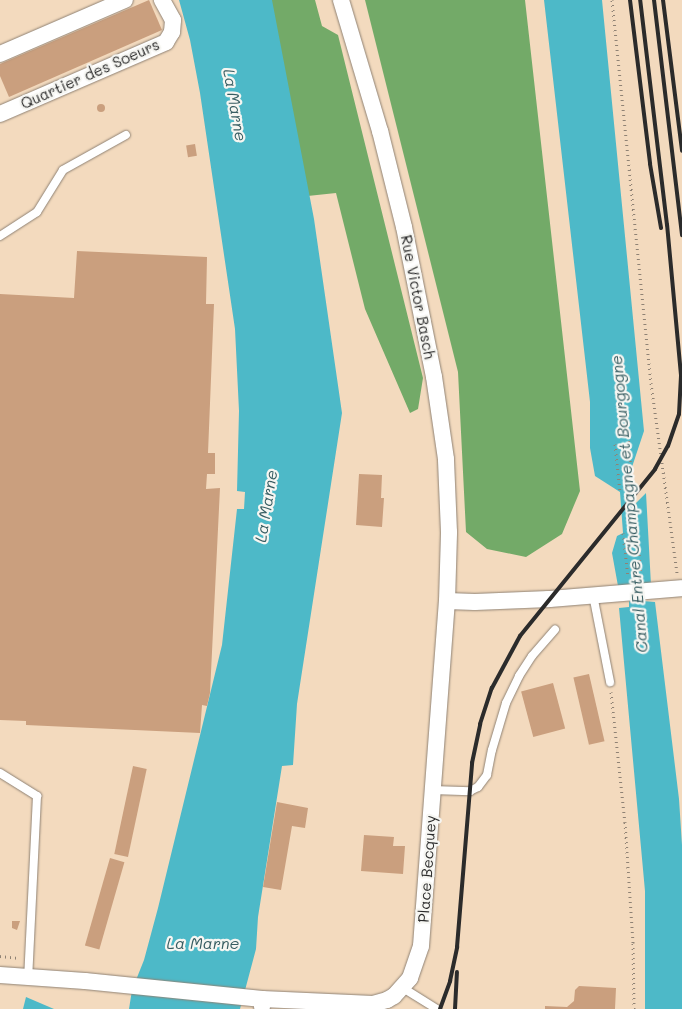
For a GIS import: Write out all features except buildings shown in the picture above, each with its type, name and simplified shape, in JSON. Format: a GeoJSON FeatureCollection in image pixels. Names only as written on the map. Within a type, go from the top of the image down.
{"type":"FeatureCollection","features":[{"type":"Feature","properties":{"kind":"street"},"geometry":{"type":"LineString","coordinates":[[0,54],[124,0]]}},
{"type":"Feature","properties":{"kind":"street","name":"Quartier des Soeurs"},"geometry":{"type":"LineString","coordinates":[[0,114],[166,42],[172,32],[173,20],[162,0]]}},
{"type":"Feature","properties":{"kind":"street","name":"Rue Victor Basch"},"geometry":{"type":"LineString","coordinates":[[341,0],[380,131],[404,227],[434,377],[449,493],[447,601]]}},
{"type":"Feature","properties":{"kind":"street"},"geometry":{"type":"LineString","coordinates":[[447,601],[475,602],[593,595],[644,588],[681,588]]}},
{"type":"Feature","properties":{"kind":"street","name":"Place Becquey"},"geometry":{"type":"LineString","coordinates":[[0,975],[120,985],[262,1003],[304,1005],[373,1004],[394,996],[403,988],[417,964],[421,946],[447,601]]}},
{"type":"Feature","properties":{"kind":"lane"},"geometry":{"type":"LineString","coordinates":[[0,236],[36,212],[63,170],[126,135]]}},
{"type":"Feature","properties":{"kind":"lane"},"geometry":{"type":"LineString","coordinates":[[593,595],[610,682]]}},
{"type":"Feature","properties":{"kind":"lane"},"geometry":{"type":"LineString","coordinates":[[432,790],[470,791],[478,787],[487,776],[492,750],[506,704],[519,676],[532,656],[555,630]]}},
{"type":"Feature","properties":{"kind":"lane"},"geometry":{"type":"LineString","coordinates":[[0,773],[37,796],[28,976]]}},
{"type":"Feature","properties":{"kind":"lane"},"geometry":{"type":"LineString","coordinates":[[403,988],[437,1009]]}},
{"type":"Feature","properties":{"kind":"path"},"geometry":{"type":"LineString","coordinates":[[612,0],[625,106],[651,383],[681,588]]}},
{"type":"Feature","properties":{"kind":"path"},"geometry":{"type":"LineString","coordinates":[[628,436],[631,470]]}},
{"type":"Feature","properties":{"kind":"path"},"geometry":{"type":"LineString","coordinates":[[615,444],[620,492]]}},
{"type":"Feature","properties":{"kind":"path"},"geometry":{"type":"LineString","coordinates":[[635,505],[644,588]]}},
{"type":"Feature","properties":{"kind":"path"},"geometry":{"type":"LineString","coordinates":[[622,590],[623,533]]}},
{"type":"Feature","properties":{"kind":"path"},"geometry":{"type":"LineString","coordinates":[[610,682],[625,822],[633,943],[634,1009]]}},
{"type":"Feature","properties":{"kind":"green space"},"geometry":{"type":"Polygon","coordinates":[[[260,0],[315,0],[322,26],[338,35],[423,378],[418,409],[410,413],[365,309],[336,193],[298,197],[260,0]]]}},
{"type":"Feature","properties":{"kind":"green space"},"geometry":{"type":"Polygon","coordinates":[[[365,0],[525,0],[580,491],[562,534],[526,557],[487,549],[466,532],[458,372],[365,0]]]}},
{"type":"Feature","properties":{"kind":"water","name":"La Marne"},"geometry":{"type":"Polygon","coordinates":[[[179,0],[272,0],[314,219],[342,413],[297,704],[293,765],[282,766],[258,917],[256,949],[240,1009],[129,1009],[132,990],[144,960],[158,908],[222,645],[237,509],[244,509],[245,492],[237,491],[239,411],[235,329],[200,93],[190,40],[179,0]]]}},
{"type":"Feature","properties":{"kind":"water","name":"Canal Entre Champagne et Bourgogne"},"geometry":{"type":"Polygon","coordinates":[[[544,0],[602,0],[644,431],[631,470],[635,504],[646,493],[651,585],[642,586],[643,601],[655,602],[679,799],[682,845],[682,1009],[645,1009],[645,891],[619,608],[629,607],[629,587],[618,586],[612,553],[617,536],[623,533],[620,492],[595,476],[590,448],[590,402],[544,0]]]}},
{"type":"Feature","properties":{"kind":"water"},"geometry":{"type":"Polygon","coordinates":[[[26,997],[54,1009],[23,1009],[26,997]]]}},
{"type":"Feature","properties":{"kind":"railway"},"geometry":{"type":"LineString","coordinates":[[630,0],[650,164],[661,228]]}},
{"type":"Feature","properties":{"kind":"railway"},"geometry":{"type":"LineString","coordinates":[[440,1009],[450,981],[457,947],[472,763],[480,724],[492,688],[520,636],[655,469],[668,446],[679,414],[681,375],[667,225],[640,0]]}},
{"type":"Feature","properties":{"kind":"railway"},"geometry":{"type":"LineString","coordinates":[[654,0],[682,235]]}},
{"type":"Feature","properties":{"kind":"railway"},"geometry":{"type":"LineString","coordinates":[[663,0],[682,151]]}},
{"type":"Feature","properties":{"kind":"railway"},"geometry":{"type":"LineString","coordinates":[[455,1009],[457,972]]}}]}
